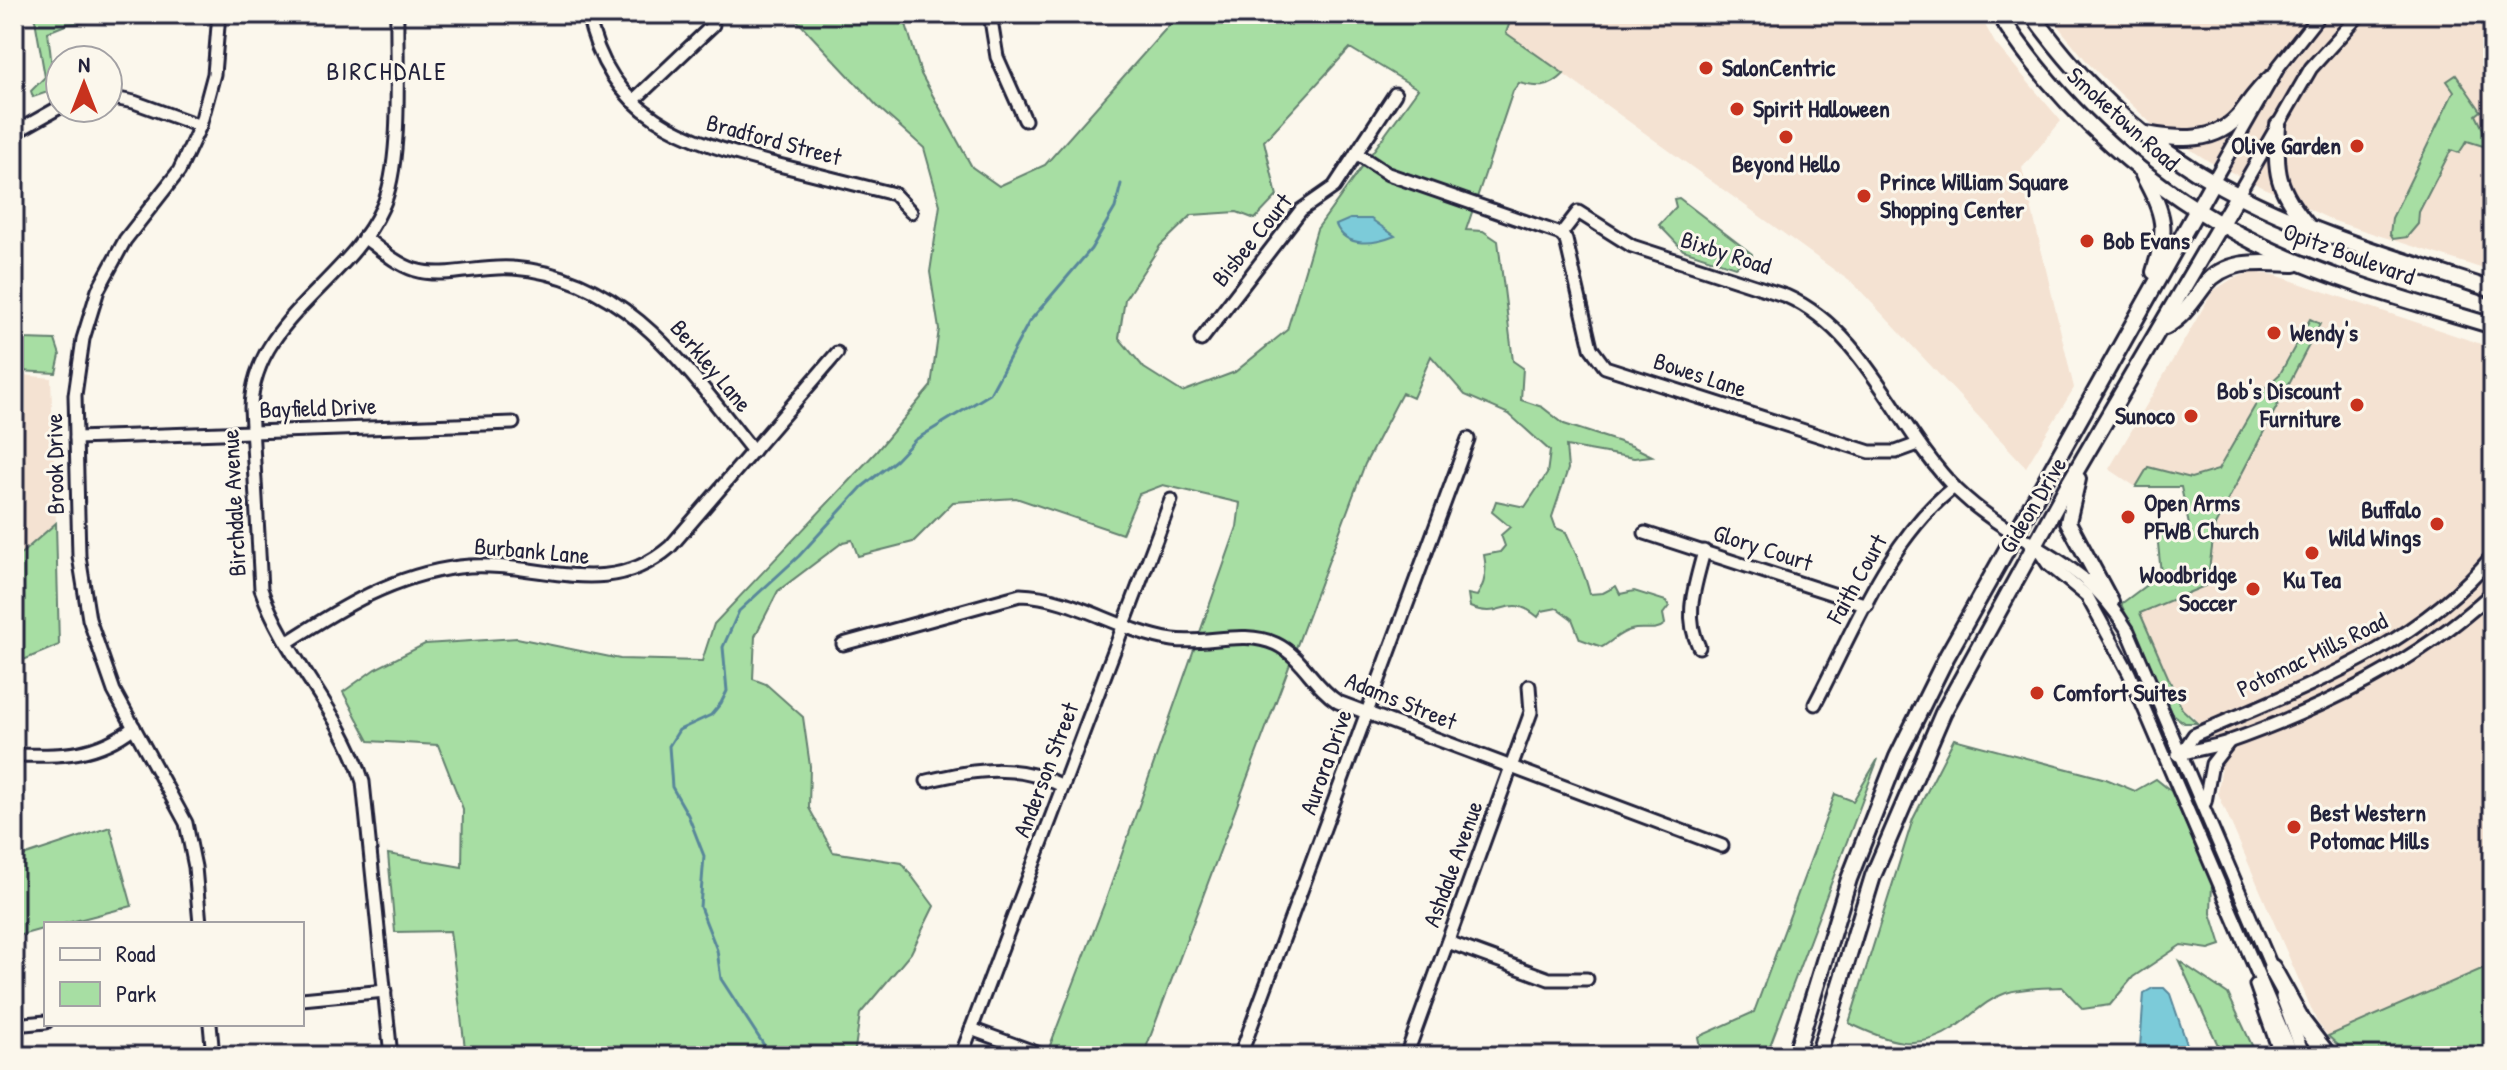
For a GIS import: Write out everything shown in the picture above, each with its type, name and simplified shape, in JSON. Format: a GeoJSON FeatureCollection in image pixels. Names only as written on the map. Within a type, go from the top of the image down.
{"type":"FeatureCollection","features":[{"type":"Feature","properties":{"kind":"highway"},"geometry":{"type":"LineString","coordinates":[[2272,968],[2302,1022],[2328,1056]]}},
{"type":"Feature","properties":{"kind":"main road","name":"Smoketown Road"},"geometry":{"type":"LineString","coordinates":[[1999,14],[2064,100],[2139,168],[2197,210]]}},
{"type":"Feature","properties":{"kind":"main road","name":"Smoketown Road"},"geometry":{"type":"LineString","coordinates":[[2032,14],[2079,74],[2138,132],[2212,183]]}},
{"type":"Feature","properties":{"kind":"main road"},"geometry":{"type":"LineString","coordinates":[[2138,132],[2176,139],[2209,136],[2232,122],[2271,78]]}},
{"type":"Feature","properties":{"kind":"main road"},"geometry":{"type":"LineString","coordinates":[[2278,125],[2277,177],[2293,208],[2311,229]]}},
{"type":"Feature","properties":{"kind":"main road"},"geometry":{"type":"LineString","coordinates":[[2139,168],[2158,203],[2165,231],[2151,293]]}},
{"type":"Feature","properties":{"kind":"main road","name":"Opitz Boulevard"},"geometry":{"type":"LineString","coordinates":[[2212,183],[2311,229],[2493,290]]}},
{"type":"Feature","properties":{"kind":"main road","name":"Gideon Drive"},"geometry":{"type":"LineString","coordinates":[[1795,1056],[1849,879],[1897,757],[1940,669],[2212,183]]}},
{"type":"Feature","properties":{"kind":"main road","name":"Gideon Drive"},"geometry":{"type":"LineString","coordinates":[[1818,1056],[1873,876],[1893,823],[1950,700],[2034,544],[2237,196]]}},
{"type":"Feature","properties":{"kind":"main road","name":"Opitz Boulevard"},"geometry":{"type":"LineString","coordinates":[[2197,210],[2308,265],[2493,326]]}},
{"type":"Feature","properties":{"kind":"main road"},"geometry":{"type":"LineString","coordinates":[[2162,329],[2186,312],[2212,277],[2229,268],[2252,262],[2308,265]]}},
{"type":"Feature","properties":{"kind":"main road"},"geometry":{"type":"LineString","coordinates":[[2079,470],[2068,522],[2111,602]]}},
{"type":"Feature","properties":{"kind":"main road"},"geometry":{"type":"LineString","coordinates":[[1803,1031],[1824,1037]]}},
{"type":"Feature","properties":{"kind":"street","name":"Brook Drive"},"geometry":{"type":"LineString","coordinates":[[200,922],[195,867],[186,823],[114,691],[89,619],[79,556],[76,438],[78,367],[98,290],[125,240],[179,171],[200,126],[214,74],[219,14]]}},
{"type":"Feature","properties":{"kind":"street","name":"Birchdale Avenue"},"geometry":{"type":"LineString","coordinates":[[391,1056],[363,782],[351,749],[266,602],[257,571],[252,386],[267,348],[364,237],[382,210],[391,180],[397,14]]}},
{"type":"Feature","properties":{"kind":"street","name":"Bradford Street"},"geometry":{"type":"LineString","coordinates":[[588,14],[603,61],[633,101],[669,130],[689,140],[894,194],[911,212]]}},
{"type":"Feature","properties":{"kind":"street"},"geometry":{"type":"LineString","coordinates":[[990,14],[997,57],[1025,120]]}},
{"type":"Feature","properties":{"kind":"street","name":"Gideon Drive"},"geometry":{"type":"LineString","coordinates":[[2212,183],[2271,78],[2320,14]]}},
{"type":"Feature","properties":{"kind":"street","name":"Gideon Drive"},"geometry":{"type":"LineString","coordinates":[[2237,196],[2311,68],[2360,14]]}},
{"type":"Feature","properties":{"kind":"street"},"geometry":{"type":"LineString","coordinates":[[633,101],[713,25]]}},
{"type":"Feature","properties":{"kind":"street","name":"Bisbee Court"},"geometry":{"type":"LineString","coordinates":[[1201,340],[1301,210],[1334,187],[1395,94]]}},
{"type":"Feature","properties":{"kind":"street"},"geometry":{"type":"LineString","coordinates":[[124,100],[200,126]]}},
{"type":"Feature","properties":{"kind":"street"},"geometry":{"type":"LineString","coordinates":[[14,133],[44,116]]}},
{"type":"Feature","properties":{"kind":"street"},"geometry":{"type":"LineString","coordinates":[[1356,153],[1388,174],[1561,234]]}},
{"type":"Feature","properties":{"kind":"street","name":"Bixby Road"},"geometry":{"type":"LineString","coordinates":[[1561,234],[1578,212],[1632,246],[1796,300],[1834,330],[1880,384],[1918,444],[1954,487],[2034,544]]}},
{"type":"Feature","properties":{"kind":"street","name":"Bowes Lane"},"geometry":{"type":"LineString","coordinates":[[1561,234],[1566,240],[1591,348],[1605,367],[1870,452],[1896,452],[1918,444]]}},
{"type":"Feature","properties":{"kind":"street","name":"Berkley Lane"},"geometry":{"type":"LineString","coordinates":[[364,237],[416,270],[444,273],[495,267],[533,270],[572,281],[604,296],[666,342],[753,451]]}},
{"type":"Feature","properties":{"kind":"street","name":"Burbank Lane"},"geometry":{"type":"LineString","coordinates":[[288,642],[365,595],[432,572],[493,565],[605,578],[640,568],[670,547],[837,353]]}},
{"type":"Feature","properties":{"kind":"street","name":"Bayfield Drive"},"geometry":{"type":"LineString","coordinates":[[76,438],[513,423]]}},
{"type":"Feature","properties":{"kind":"street","name":"Aurora Drive"},"geometry":{"type":"LineString","coordinates":[[1240,1056],[1468,439]]}},
{"type":"Feature","properties":{"kind":"street","name":"Faith Court"},"geometry":{"type":"LineString","coordinates":[[1815,704],[1909,532],[1954,487]]}},
{"type":"Feature","properties":{"kind":"street","name":"Anderson Street"},"geometry":{"type":"LineString","coordinates":[[961,1056],[1171,500]]}},
{"type":"Feature","properties":{"kind":"street","name":"Glory Court"},"geometry":{"type":"LineString","coordinates":[[1645,533],[1867,605]]}},
{"type":"Feature","properties":{"kind":"street"},"geometry":{"type":"LineString","coordinates":[[2034,544],[2073,567],[2111,602],[2128,631],[2272,968],[2304,1056]]}},
{"type":"Feature","properties":{"kind":"street"},"geometry":{"type":"LineString","coordinates":[[2034,544],[2048,564],[2076,583],[2098,612],[2167,759],[2293,1056]]}},
{"type":"Feature","properties":{"kind":"street"},"geometry":{"type":"LineString","coordinates":[[1699,647],[1693,636],[1690,611],[1704,551]]}},
{"type":"Feature","properties":{"kind":"street","name":"Potomac Mills Road"},"geometry":{"type":"LineString","coordinates":[[2182,753],[2194,735],[2361,662],[2390,645],[2454,597],[2493,555]]}},
{"type":"Feature","properties":{"kind":"street","name":"Potomac Mills Road"},"geometry":{"type":"LineString","coordinates":[[2167,759],[2229,742],[2378,677],[2433,643],[2493,592]]}},
{"type":"Feature","properties":{"kind":"street","name":"Adams Street"},"geometry":{"type":"LineString","coordinates":[[843,644],[1020,595],[1047,598],[1170,640],[1249,637],[1266,640],[1291,654],[1326,695],[1367,714],[1722,846]]}},
{"type":"Feature","properties":{"kind":"street","name":"Ashdale Avenue"},"geometry":{"type":"LineString","coordinates":[[1406,1056],[1531,712],[1529,686]]}},
{"type":"Feature","properties":{"kind":"street"},"geometry":{"type":"LineString","coordinates":[[14,755],[81,755],[114,742],[134,727]]}},
{"type":"Feature","properties":{"kind":"street"},"geometry":{"type":"LineString","coordinates":[[2205,807],[2208,775],[2229,742]]}},
{"type":"Feature","properties":{"kind":"street"},"geometry":{"type":"LineString","coordinates":[[927,781],[958,773],[1005,769],[1037,775],[1063,786]]}},
{"type":"Feature","properties":{"kind":"street"},"geometry":{"type":"LineString","coordinates":[[1448,942],[1549,979],[1587,979]]}},
{"type":"Feature","properties":{"kind":"street"},"geometry":{"type":"LineString","coordinates":[[2245,942],[2263,1012],[2281,1056]]}},
{"type":"Feature","properties":{"kind":"street"},"geometry":{"type":"LineString","coordinates":[[304,999],[385,991]]}},
{"type":"Feature","properties":{"kind":"street"},"geometry":{"type":"LineString","coordinates":[[14,1025],[44,1022]]}},
{"type":"Feature","properties":{"kind":"street"},"geometry":{"type":"LineString","coordinates":[[210,1026],[213,1056]]}},
{"type":"Feature","properties":{"kind":"street"},"geometry":{"type":"LineString","coordinates":[[971,1029],[1045,1056]]}},
{"type":"Feature","properties":{"kind":"shaded area"},"geometry":{"type":"Polygon","coordinates":[[[1513,14],[1979,14],[1995,43],[2061,121],[2022,168],[2074,388],[2026,467],[1855,285],[1505,32],[1513,14]]]}},
{"type":"Feature","properties":{"kind":"shaded area"},"geometry":{"type":"Polygon","coordinates":[[[2048,14],[2493,14],[2493,272],[2334,221],[2210,162],[2154,126],[2089,64],[2048,14]]]}},
{"type":"Feature","properties":{"kind":"shaded area"},"geometry":{"type":"Polygon","coordinates":[[[2252,272],[2275,275],[2493,348],[2493,964],[2328,1036],[2317,1022],[2218,793],[2221,771],[2193,716],[2182,710],[2140,613],[2207,585],[2216,512],[2181,487],[2136,487],[2109,469],[2213,291],[2232,279],[2252,272]]]}},
{"type":"Feature","properties":{"kind":"shaded area"},"geometry":{"type":"Polygon","coordinates":[[[14,374],[51,378],[56,523],[14,560],[14,374]]]}},
{"type":"Feature","properties":{"kind":"green space"},"geometry":{"type":"Polygon","coordinates":[[[34,14],[90,14],[99,17],[99,21],[68,24],[48,32],[49,44],[44,44],[44,71],[34,14]]]}},
{"type":"Feature","properties":{"kind":"green space"},"geometry":{"type":"Polygon","coordinates":[[[791,14],[903,14],[921,74],[972,167],[999,186],[1045,165],[1179,14],[1513,14],[1506,33],[1564,74],[1543,86],[1519,83],[1513,91],[1466,230],[1483,231],[1498,241],[1513,361],[1523,368],[1521,400],[1542,407],[1564,424],[1632,446],[1652,456],[1634,458],[1566,446],[1568,469],[1552,517],[1556,528],[1566,532],[1590,594],[1603,593],[1616,586],[1620,594],[1634,591],[1666,601],[1669,606],[1663,614],[1665,624],[1657,628],[1626,631],[1602,647],[1580,639],[1572,619],[1557,608],[1542,611],[1538,617],[1519,606],[1491,611],[1470,607],[1468,594],[1477,596],[1484,581],[1484,555],[1500,552],[1505,546],[1501,535],[1510,527],[1492,512],[1496,501],[1525,507],[1547,474],[1550,451],[1509,414],[1465,395],[1431,356],[1413,398],[1402,393],[1365,464],[1143,1056],[1046,1056],[1105,902],[1237,527],[1240,503],[1163,485],[1139,494],[1122,534],[1016,498],[953,502],[913,542],[858,556],[852,540],[843,542],[778,591],[755,636],[753,679],[766,684],[803,717],[810,766],[809,808],[833,852],[902,863],[934,906],[911,953],[860,1014],[854,1056],[466,1056],[450,931],[395,932],[388,854],[462,867],[463,809],[438,745],[369,741],[343,692],[375,669],[425,644],[517,638],[620,659],[702,661],[714,624],[876,452],[931,386],[939,329],[930,272],[940,205],[924,148],[879,108],[791,14]],[[1350,48],[1264,141],[1277,196],[1255,219],[1237,212],[1192,215],[1160,246],[1125,299],[1119,338],[1144,368],[1182,392],[1235,372],[1287,330],[1317,229],[1418,89],[1350,48]]]}},
{"type":"Feature","properties":{"kind":"green space"},"geometry":{"type":"Polygon","coordinates":[[[2456,75],[2481,111],[2476,115],[2493,149],[2467,141],[2459,153],[2451,150],[2419,212],[2418,224],[2407,237],[2393,239],[2390,234],[2392,218],[2454,91],[2447,81],[2456,75]]]}},
{"type":"Feature","properties":{"kind":"green space"},"geometry":{"type":"Polygon","coordinates":[[[44,78],[44,93],[33,97],[31,91],[44,78]]]}},
{"type":"Feature","properties":{"kind":"green space"},"geometry":{"type":"Polygon","coordinates":[[[1679,198],[1752,257],[1735,267],[1683,250],[1659,225],[1676,207],[1674,199],[1679,198]]]}},
{"type":"Feature","properties":{"kind":"green space"},"geometry":{"type":"Polygon","coordinates":[[[2310,319],[2320,324],[2215,525],[2207,585],[2140,613],[2182,709],[2197,723],[2184,723],[2171,713],[2121,604],[2161,574],[2157,533],[2189,525],[2181,487],[2136,487],[2148,467],[2191,478],[2218,470],[2266,387],[2280,374],[2310,319]]]}},
{"type":"Feature","properties":{"kind":"green space"},"geometry":{"type":"Polygon","coordinates":[[[14,327],[24,328],[24,339],[55,340],[60,355],[56,373],[19,371],[14,394],[14,327]]]}},
{"type":"Feature","properties":{"kind":"green space"},"geometry":{"type":"Polygon","coordinates":[[[56,523],[59,645],[14,664],[14,560],[56,523]]]}},
{"type":"Feature","properties":{"kind":"green space"},"geometry":{"type":"Polygon","coordinates":[[[1954,739],[2106,779],[2135,791],[2156,779],[2171,791],[2212,882],[2211,913],[2221,945],[2209,949],[2181,945],[2133,977],[2110,1005],[2083,1009],[2062,987],[2020,990],[1992,1000],[1940,1036],[1914,1042],[1889,1039],[1849,1023],[1913,819],[1954,739]]]}},
{"type":"Feature","properties":{"kind":"green space"},"geometry":{"type":"Polygon","coordinates":[[[1878,759],[1766,1056],[1702,1056],[1698,1037],[1754,1012],[1835,794],[1853,801],[1878,759]]]}},
{"type":"Feature","properties":{"kind":"green space"},"geometry":{"type":"Polygon","coordinates":[[[110,827],[132,906],[71,922],[44,922],[44,929],[14,937],[14,859],[110,827]]]}},
{"type":"Feature","properties":{"kind":"green space"},"geometry":{"type":"Polygon","coordinates":[[[2179,961],[2228,994],[2257,1056],[2223,1056],[2179,961]]]}},
{"type":"Feature","properties":{"kind":"green space"},"geometry":{"type":"Polygon","coordinates":[[[2493,964],[2493,1056],[2350,1056],[2328,1036],[2493,964]]]}},
{"type":"Feature","properties":{"kind":"water"},"geometry":{"type":"Polygon","coordinates":[[[1350,219],[1371,219],[1395,236],[1379,241],[1354,241],[1341,233],[1336,225],[1350,219]]]}},
{"type":"Feature","properties":{"kind":"water"},"geometry":{"type":"Polygon","coordinates":[[[2153,988],[2164,988],[2170,994],[2191,1056],[2146,1056],[2140,1047],[2144,993],[2153,988]]]}},
{"type":"Feature","properties":{"kind":"waterway"},"geometry":{"type":"LineString","coordinates":[[771,1056],[721,979],[717,950],[700,907],[704,856],[688,815],[672,787],[669,746],[679,730],[711,715],[721,703],[727,691],[723,647],[739,611],[799,556],[862,487],[915,440],[990,394],[1029,322],[1091,249],[1115,208],[1121,184]]}},
{"type":"Feature","properties":{"kind":"place","name":"SalonCentric"},"geometry":{"type":"Point","coordinates":[1706,68]}},
{"type":"Feature","properties":{"kind":"place","name":"Spirit Halloween"},"geometry":{"type":"Point","coordinates":[1737,109]}},
{"type":"Feature","properties":{"kind":"place","name":"Beyond Hello"},"geometry":{"type":"Point","coordinates":[1786,137]}},
{"type":"Feature","properties":{"kind":"place","name":"Olive Garden"},"geometry":{"type":"Point","coordinates":[2357,146]}},
{"type":"Feature","properties":{"kind":"place","name":"Prince William Square Shopping Center"},"geometry":{"type":"Point","coordinates":[1864,196]}},
{"type":"Feature","properties":{"kind":"place","name":"Bob Evans"},"geometry":{"type":"Point","coordinates":[2087,241]}},
{"type":"Feature","properties":{"kind":"place","name":"Wendy's"},"geometry":{"type":"Point","coordinates":[2274,333]}},
{"type":"Feature","properties":{"kind":"place","name":"Bob's Discount Furniture"},"geometry":{"type":"Point","coordinates":[2357,405]}},
{"type":"Feature","properties":{"kind":"place","name":"Sunoco"},"geometry":{"type":"Point","coordinates":[2191,416]}},
{"type":"Feature","properties":{"kind":"place","name":"Open Arms PFWB Church"},"geometry":{"type":"Point","coordinates":[2128,517]}},
{"type":"Feature","properties":{"kind":"place","name":"Buffalo Wild Wings"},"geometry":{"type":"Point","coordinates":[2437,524]}},
{"type":"Feature","properties":{"kind":"place","name":"Ku Tea"},"geometry":{"type":"Point","coordinates":[2312,553]}},
{"type":"Feature","properties":{"kind":"place","name":"Woodbridge Soccer"},"geometry":{"type":"Point","coordinates":[2253,589]}},
{"type":"Feature","properties":{"kind":"place","name":"Comfort Suites"},"geometry":{"type":"Point","coordinates":[2037,693]}},
{"type":"Feature","properties":{"kind":"place","name":"Best Western Potomac Mills"},"geometry":{"type":"Point","coordinates":[2294,827]}},
{"type":"Feature","properties":{"kind":"district","name":"BIRCHDALE"},"geometry":{"type":"Point","coordinates":[387,71]}}]}
